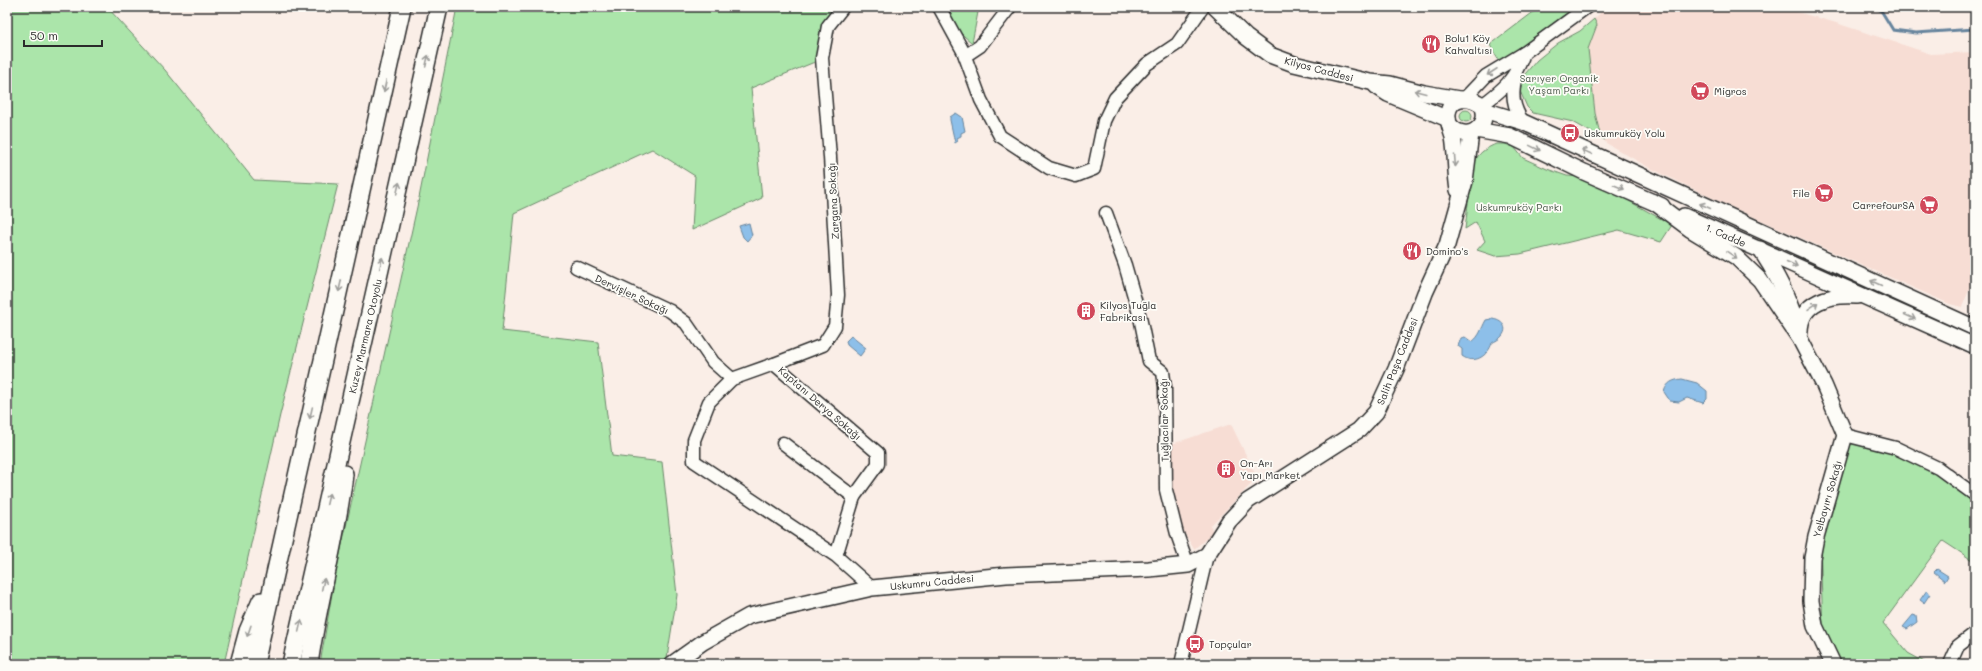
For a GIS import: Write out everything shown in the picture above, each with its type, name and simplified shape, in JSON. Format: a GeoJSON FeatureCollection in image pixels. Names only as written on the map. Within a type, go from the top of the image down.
{"type":"FeatureCollection","features":[{"type":"Feature","properties":{"kind":"highway"},"geometry":{"type":"LineString","coordinates":[[255,664],[402,7]]}},
{"type":"Feature","properties":{"kind":"highway","name":"Kuzey Marmara Otoyolu"},"geometry":{"type":"LineString","coordinates":[[291,664],[439,7]]}},
{"type":"Feature","properties":{"kind":"highway"},"geometry":{"type":"LineString","coordinates":[[309,664],[319,602],[342,495],[349,406]]}},
{"type":"Feature","properties":{"kind":"highway"},"geometry":{"type":"LineString","coordinates":[[239,664],[248,631],[279,556]]}},
{"type":"Feature","properties":{"kind":"main road","name":"Kilyos Caddesi"},"geometry":{"type":"LineString","coordinates":[[1215,7],[1246,37],[1270,55],[1294,64],[1370,82]]}},
{"type":"Feature","properties":{"kind":"main road"},"geometry":{"type":"LineString","coordinates":[[1370,82],[1390,84],[1424,93],[1471,99],[1483,108],[1485,116],[1483,122],[1474,132],[1460,133],[1449,122],[1388,94],[1370,82]]}},
{"type":"Feature","properties":{"kind":"main road"},"geometry":{"type":"LineString","coordinates":[[1460,196],[1449,122],[1450,107],[1462,99]]}},
{"type":"Feature","properties":{"kind":"main road","name":"1. Cadde"},"geometry":{"type":"LineString","coordinates":[[1483,108],[1523,122],[1975,328]]}},
{"type":"Feature","properties":{"kind":"main road","name":"1. Cadde"},"geometry":{"type":"LineString","coordinates":[[1474,132],[1510,136],[1584,172],[1975,346]]}},
{"type":"Feature","properties":{"kind":"main road","name":"Salih Paşa Caddesi"},"geometry":{"type":"LineString","coordinates":[[1207,555],[1229,521],[1248,501],[1358,430],[1376,412],[1396,369],[1425,293],[1447,245],[1465,182],[1474,132]]}},
{"type":"Feature","properties":{"kind":"main road"},"geometry":{"type":"LineString","coordinates":[[1468,164],[1482,140],[1499,134]]}},
{"type":"Feature","properties":{"kind":"main road"},"geometry":{"type":"LineString","coordinates":[[1654,202],[1690,229],[1736,257],[1760,280],[1800,339],[1824,385],[1845,435]]}},
{"type":"Feature","properties":{"kind":"main road"},"geometry":{"type":"LineString","coordinates":[[1741,222],[1774,271],[1791,307],[1800,339]]}},
{"type":"Feature","properties":{"kind":"main road"},"geometry":{"type":"LineString","coordinates":[[1800,339],[1800,321],[1805,312],[1818,302],[1831,297],[1864,296]]}},
{"type":"Feature","properties":{"kind":"main road","name":"Yelbayırı Sokağı"},"geometry":{"type":"LineString","coordinates":[[1833,664],[1815,626],[1811,601],[1812,558],[1816,537],[1845,435]]}},
{"type":"Feature","properties":{"kind":"main road","name":"Uskumru Caddesi"},"geometry":{"type":"LineString","coordinates":[[672,664],[703,642],[749,616],[872,588],[959,578],[1057,572],[1149,569],[1188,565],[1207,555]]}},
{"type":"Feature","properties":{"kind":"street","name":"Zargana Sokağı"},"geometry":{"type":"LineString","coordinates":[[774,364],[823,346],[835,326],[838,295],[830,156],[822,58],[828,26],[843,7]]}},
{"type":"Feature","properties":{"kind":"street"},"geometry":{"type":"LineString","coordinates":[[939,7],[965,56],[981,100],[1000,136],[1049,168],[1076,176],[1094,169],[1104,121],[1115,98],[1147,64],[1177,44],[1203,7]]}},
{"type":"Feature","properties":{"kind":"street"},"geometry":{"type":"LineString","coordinates":[[965,56],[980,46],[1010,7]]}},
{"type":"Feature","properties":{"kind":"street"},"geometry":{"type":"LineString","coordinates":[[1462,99],[1486,76],[1524,53],[1587,7]]}},
{"type":"Feature","properties":{"kind":"street"},"geometry":{"type":"LineString","coordinates":[[1523,122],[1515,107],[1512,96],[1517,72],[1524,53]]}},
{"type":"Feature","properties":{"kind":"street"},"geometry":{"type":"LineString","coordinates":[[1483,108],[1500,92],[1517,72]]}},
{"type":"Feature","properties":{"kind":"street","name":"Tuğlacılar Sokağı"},"geometry":{"type":"LineString","coordinates":[[1106,213],[1135,302],[1149,361],[1163,372],[1166,490],[1177,534],[1188,565]]}},
{"type":"Feature","properties":{"kind":"street","name":"Dervişler Sokağı"},"geometry":{"type":"LineString","coordinates":[[576,267],[670,311],[686,323],[714,362],[732,379]]}},
{"type":"Feature","properties":{"kind":"street","name":"Kaptanı Derya Sokağı"},"geometry":{"type":"LineString","coordinates":[[836,556],[854,497],[878,464],[878,453],[774,364],[732,379],[709,402],[694,440],[694,461],[836,556],[872,588]]}},
{"type":"Feature","properties":{"kind":"street"},"geometry":{"type":"LineString","coordinates":[[1845,435],[1896,448],[1938,468],[1975,494]]}},
{"type":"Feature","properties":{"kind":"street"},"geometry":{"type":"LineString","coordinates":[[783,443],[854,497]]}},
{"type":"Feature","properties":{"kind":"street","name":"Salih Paşa Caddesi"},"geometry":{"type":"LineString","coordinates":[[1180,664],[1207,555]]}},
{"type":"Feature","properties":{"kind":"street"},"geometry":{"type":"LineString","coordinates":[[1950,664],[1958,646],[1975,633]]}},
{"type":"Feature","properties":{"kind":"shaded area"},"geometry":{"type":"Polygon","coordinates":[[[1607,7],[1779,7],[1833,22],[1931,54],[1975,52],[1975,276],[1962,307],[1950,304],[1727,205],[1648,167],[1606,143],[1600,134],[1595,113],[1588,49],[1597,25],[1594,19],[1607,7]]]}},
{"type":"Feature","properties":{"kind":"shaded area"},"geometry":{"type":"Polygon","coordinates":[[[1231,424],[1257,478],[1211,525],[1212,531],[1207,538],[1194,549],[1183,531],[1172,487],[1169,445],[1231,424]]]}},
{"type":"Feature","properties":{"kind":"green space"},"geometry":{"type":"Polygon","coordinates":[[[7,7],[107,7],[165,70],[254,180],[338,184],[280,415],[224,664],[7,664],[7,7]]]}},
{"type":"Feature","properties":{"kind":"green space"},"geometry":{"type":"Polygon","coordinates":[[[457,7],[842,7],[822,59],[751,88],[762,198],[692,230],[695,176],[652,149],[514,213],[502,331],[598,342],[612,456],[662,462],[677,595],[666,664],[320,664],[335,576],[419,198],[457,7]]]}},
{"type":"Feature","properties":{"kind":"green space"},"geometry":{"type":"Polygon","coordinates":[[[931,7],[979,7],[972,43],[931,7]]]}},
{"type":"Feature","properties":{"kind":"green space"},"geometry":{"type":"Polygon","coordinates":[[[1540,7],[1575,7],[1500,63],[1490,45],[1540,7]]]}},
{"type":"Feature","properties":{"kind":"green space","name":"Sarıyer Organik Yaşam Parkı"},"geometry":{"type":"Polygon","coordinates":[[[1594,19],[1597,25],[1588,49],[1595,113],[1600,134],[1605,140],[1573,122],[1533,113],[1527,107],[1520,91],[1525,74],[1537,60],[1558,43],[1580,31],[1594,19]]]}},
{"type":"Feature","properties":{"kind":"green space"},"geometry":{"type":"Polygon","coordinates":[[[1468,110],[1471,111],[1471,121],[1464,122],[1461,121],[1460,114],[1461,111],[1468,110]]]}},
{"type":"Feature","properties":{"kind":"green space","name":"Uskumruköy Parkı"},"geometry":{"type":"Polygon","coordinates":[[[1496,144],[1505,144],[1514,147],[1523,158],[1547,169],[1567,176],[1582,177],[1672,225],[1661,242],[1619,230],[1520,254],[1495,256],[1477,250],[1485,241],[1476,222],[1465,229],[1471,179],[1478,156],[1486,149],[1496,144]]]}},
{"type":"Feature","properties":{"kind":"green space"},"geometry":{"type":"Polygon","coordinates":[[[1849,443],[1895,453],[1935,472],[1975,503],[1975,562],[1943,541],[1883,623],[1908,653],[1928,664],[1839,664],[1823,632],[1820,542],[1849,443]]]}},
{"type":"Feature","properties":{"kind":"water"},"geometry":{"type":"Polygon","coordinates":[[[956,113],[962,117],[965,131],[961,133],[961,136],[957,138],[958,141],[955,143],[950,117],[956,113]]]}},
{"type":"Feature","properties":{"kind":"water"},"geometry":{"type":"Polygon","coordinates":[[[749,223],[752,235],[747,241],[743,237],[739,226],[749,223]]]}},
{"type":"Feature","properties":{"kind":"water"},"geometry":{"type":"Polygon","coordinates":[[[1486,320],[1497,320],[1504,326],[1505,329],[1502,336],[1492,343],[1487,352],[1480,358],[1471,360],[1462,356],[1462,349],[1458,346],[1461,338],[1465,337],[1472,342],[1479,335],[1486,320]]]}},
{"type":"Feature","properties":{"kind":"water"},"geometry":{"type":"Polygon","coordinates":[[[851,336],[866,348],[860,356],[847,345],[846,341],[851,336]]]}},
{"type":"Feature","properties":{"kind":"water"},"geometry":{"type":"Polygon","coordinates":[[[1682,379],[1697,383],[1707,391],[1707,399],[1703,403],[1687,398],[1679,402],[1670,401],[1664,392],[1665,389],[1671,382],[1682,379]]]}},
{"type":"Feature","properties":{"kind":"water"},"geometry":{"type":"Polygon","coordinates":[[[1937,569],[1948,576],[1945,581],[1934,572],[1937,569]]]}},
{"type":"Feature","properties":{"kind":"water"},"geometry":{"type":"Polygon","coordinates":[[[1927,590],[1930,594],[1924,603],[1920,600],[1927,590]]]}},
{"type":"Feature","properties":{"kind":"water"},"geometry":{"type":"Polygon","coordinates":[[[1913,615],[1916,616],[1917,622],[1907,629],[1903,627],[1913,615]]]}},
{"type":"Feature","properties":{"kind":"waterway"},"geometry":{"type":"LineString","coordinates":[[1877,7],[1882,12],[1893,30],[1916,33],[1975,29]]}},
{"type":"Feature","properties":{"kind":"place","name":"Bolu1 Köy Kahvaltısı"},"geometry":{"type":"Point","coordinates":[1431,44]}},
{"type":"Feature","properties":{"kind":"place","name":"Migros"},"geometry":{"type":"Point","coordinates":[1700,91]}},
{"type":"Feature","properties":{"kind":"place","name":"Uskumruköy Yolu"},"geometry":{"type":"Point","coordinates":[1570,133]}},
{"type":"Feature","properties":{"kind":"place","name":"File"},"geometry":{"type":"Point","coordinates":[1824,193]}},
{"type":"Feature","properties":{"kind":"place","name":"CarrefourSA"},"geometry":{"type":"Point","coordinates":[1929,205]}},
{"type":"Feature","properties":{"kind":"place","name":"Domino's"},"geometry":{"type":"Point","coordinates":[1412,251]}},
{"type":"Feature","properties":{"kind":"place","name":"Kilyos Tuğla Fabrikası"},"geometry":{"type":"Point","coordinates":[1086,311]}},
{"type":"Feature","properties":{"kind":"place","name":"On-Arı Yapı Market"},"geometry":{"type":"Point","coordinates":[1226,469]}},
{"type":"Feature","properties":{"kind":"place","name":"Topçular"},"geometry":{"type":"Point","coordinates":[1195,644]}}]}
